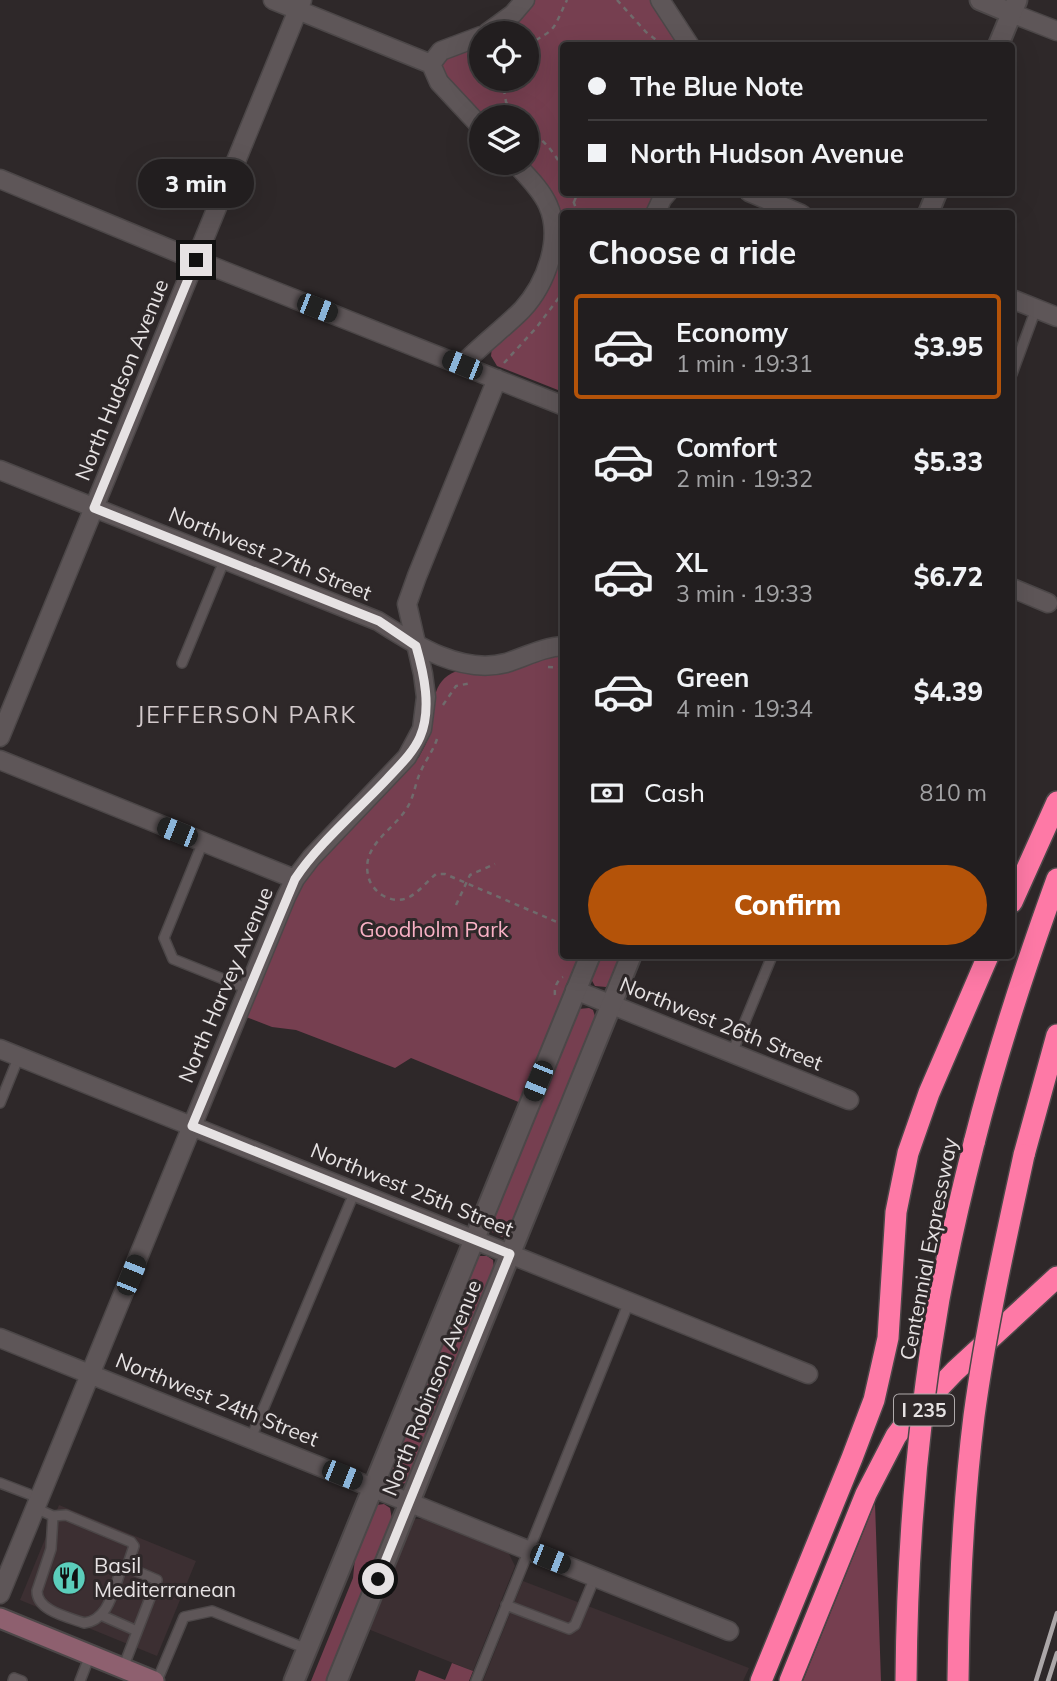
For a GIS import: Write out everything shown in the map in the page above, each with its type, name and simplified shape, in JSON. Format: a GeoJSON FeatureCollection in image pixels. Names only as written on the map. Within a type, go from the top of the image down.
{"type":"FeatureCollection","features":[{"type":"Feature","properties":{"kind":"highway"},"geometry":{"type":"LineString","coordinates":[[1015,895],[1057,802]]}},
{"type":"Feature","properties":{"kind":"highway","name":"Centennial Expressway"},"geometry":{"type":"LineString","coordinates":[[906,1681],[906,1631],[914,1510],[939,1299],[998,1049],[1057,879]]}},
{"type":"Feature","properties":{"kind":"highway"},"geometry":{"type":"LineString","coordinates":[[761,1681],[874,1400],[888,1338],[896,1212],[908,1153],[929,1093],[987,959]]}},
{"type":"Feature","properties":{"kind":"highway","name":"I 235"},"geometry":{"type":"LineString","coordinates":[[958,1681],[963,1523],[974,1415],[997,1278],[1024,1155],[1057,1035]]}},
{"type":"Feature","properties":{"kind":"highway"},"geometry":{"type":"LineString","coordinates":[[790,1681],[866,1493],[896,1436],[955,1370],[1057,1277]]}},
{"type":"Feature","properties":{"kind":"main road"},"geometry":{"type":"LineString","coordinates":[[0,1618],[155,1681]]}},
{"type":"Feature","properties":{"kind":"street"},"geometry":{"type":"LineString","coordinates":[[273,0],[300,5],[431,64],[439,82],[469,115]]}},
{"type":"Feature","properties":{"kind":"street"},"geometry":{"type":"LineString","coordinates":[[503,21],[526,0]]}},
{"type":"Feature","properties":{"kind":"street"},"geometry":{"type":"LineString","coordinates":[[660,0],[687,42]]}},
{"type":"Feature","properties":{"kind":"street"},"geometry":{"type":"LineString","coordinates":[[980,0],[1014,6],[1057,31]]}},
{"type":"Feature","properties":{"kind":"street","name":"North Hudson Avenue"},"geometry":{"type":"LineString","coordinates":[[0,737],[300,5]]}},
{"type":"Feature","properties":{"kind":"street"},"geometry":{"type":"LineString","coordinates":[[1000,42],[1014,6]]}},
{"type":"Feature","properties":{"kind":"street"},"geometry":{"type":"LineString","coordinates":[[431,64],[441,51],[469,42]]}},
{"type":"Feature","properties":{"kind":"street"},"geometry":{"type":"LineString","coordinates":[[462,365],[530,299],[542,280],[551,254],[554,230],[547,204],[524,175]]}},
{"type":"Feature","properties":{"kind":"street"},"geometry":{"type":"LineString","coordinates":[[0,179],[560,404]]}},
{"type":"Feature","properties":{"kind":"street"},"geometry":{"type":"LineString","coordinates":[[758,196],[792,210]]}},
{"type":"Feature","properties":{"kind":"street"},"geometry":{"type":"LineString","coordinates":[[1015,300],[1057,317]]}},
{"type":"Feature","properties":{"kind":"street","name":"North Harvey Avenue"},"geometry":{"type":"LineString","coordinates":[[0,1594],[295,879],[311,858],[407,757],[420,737],[426,698],[407,604],[497,379]]}},
{"type":"Feature","properties":{"kind":"street","name":"Northwest 27th Street"},"geometry":{"type":"LineString","coordinates":[[0,470],[379,621],[416,646],[457,661],[495,664],[560,646]]}},
{"type":"Feature","properties":{"kind":"street"},"geometry":{"type":"LineString","coordinates":[[1015,589],[1048,603]]}},
{"type":"Feature","properties":{"kind":"street"},"geometry":{"type":"LineString","coordinates":[[0,760],[295,879]]}},
{"type":"Feature","properties":{"kind":"street","name":"North Robinson Avenue"},"geometry":{"type":"LineString","coordinates":[[294,1681],[589,959]]}},
{"type":"Feature","properties":{"kind":"street","name":"North Robinson Avenue"},"geometry":{"type":"LineString","coordinates":[[337,1681],[630,959]]}},
{"type":"Feature","properties":{"kind":"street","name":"Northwest 26th Street"},"geometry":{"type":"LineString","coordinates":[[575,990],[849,1100]]}},
{"type":"Feature","properties":{"kind":"street","name":"Northwest 25th Street"},"geometry":{"type":"LineString","coordinates":[[0,1049],[808,1374]]}},
{"type":"Feature","properties":{"kind":"street","name":"Northwest 24th Street"},"geometry":{"type":"LineString","coordinates":[[0,1338],[729,1631]]}},
{"type":"Feature","properties":{"kind":"lane"},"geometry":{"type":"LineString","coordinates":[[1015,366],[1036,309]]}},
{"type":"Feature","properties":{"kind":"lane"},"geometry":{"type":"LineString","coordinates":[[182,663],[224,561]]}},
{"type":"Feature","properties":{"kind":"lane"},"geometry":{"type":"LineString","coordinates":[[203,842],[164,938],[173,959],[248,989]]}},
{"type":"Feature","properties":{"kind":"lane"},"geometry":{"type":"LineString","coordinates":[[732,1053],[771,959]]}},
{"type":"Feature","properties":{"kind":"lane"},"geometry":{"type":"LineString","coordinates":[[0,1103],[19,1056]]}},
{"type":"Feature","properties":{"kind":"lane"},"geometry":{"type":"LineString","coordinates":[[251,1438],[355,1192]]}},
{"type":"Feature","properties":{"kind":"lane"},"geometry":{"type":"LineString","coordinates":[[476,1681],[629,1302]]}},
{"type":"Feature","properties":{"kind":"lane"},"geometry":{"type":"LineString","coordinates":[[0,1494],[2,1483],[37,1503],[53,1516],[66,1515],[131,1542],[134,1546],[127,1567],[121,1570],[103,1616],[91,1622],[84,1623],[43,1606],[37,1599],[37,1591],[51,1549],[53,1516]]}},
{"type":"Feature","properties":{"kind":"lane"},"geometry":{"type":"LineString","coordinates":[[122,1668],[158,1580],[127,1567]]}},
{"type":"Feature","properties":{"kind":"lane"},"geometry":{"type":"LineString","coordinates":[[506,1605],[569,1629],[575,1625],[595,1577]]}},
{"type":"Feature","properties":{"kind":"lane"},"geometry":{"type":"LineString","coordinates":[[155,1681],[184,1617],[212,1611],[307,1649]]}},
{"type":"Feature","properties":{"kind":"lane"},"geometry":{"type":"LineString","coordinates":[[103,1616],[137,1630]]}},
{"type":"Feature","properties":{"kind":"lane"},"geometry":{"type":"LineString","coordinates":[[80,1681],[90,1655]]}},
{"type":"Feature","properties":{"kind":"lane"},"geometry":{"type":"LineString","coordinates":[[13,1681],[14,1678],[22,1681]]}},
{"type":"Feature","properties":{"kind":"path"},"geometry":{"type":"LineString","coordinates":[[539,39],[551,32],[558,23],[567,0]]}},
{"type":"Feature","properties":{"kind":"path"},"geometry":{"type":"LineString","coordinates":[[617,0],[659,42]]}},
{"type":"Feature","properties":{"kind":"path"},"geometry":{"type":"LineString","coordinates":[[539,138],[548,145],[560,163]]}},
{"type":"Feature","properties":{"kind":"path"},"geometry":{"type":"LineString","coordinates":[[571,196],[577,210]]}},
{"type":"Feature","properties":{"kind":"path"},"geometry":{"type":"LineString","coordinates":[[574,203],[577,196]]}},
{"type":"Feature","properties":{"kind":"path"},"geometry":{"type":"LineString","coordinates":[[497,379],[504,362],[536,328],[560,296]]}},
{"type":"Feature","properties":{"kind":"path"},"geometry":{"type":"LineString","coordinates":[[542,667],[560,668]]}},
{"type":"Feature","properties":{"kind":"path"},"geometry":{"type":"LineString","coordinates":[[441,713],[447,697],[456,686],[478,683]]}},
{"type":"Feature","properties":{"kind":"path"},"geometry":{"type":"LineString","coordinates":[[438,737],[419,774],[408,808],[370,850],[366,869],[371,884],[380,894],[393,900],[420,892],[436,874],[444,874],[560,923]]}},
{"type":"Feature","properties":{"kind":"path"},"geometry":{"type":"LineString","coordinates":[[456,905],[470,875],[495,864]]}},
{"type":"Feature","properties":{"kind":"shaded area"},"geometry":{"type":"Polygon","coordinates":[[[59,1505],[196,1561],[157,1656],[20,1600],[59,1505]]]}},
{"type":"Feature","properties":{"kind":"shaded area"},"geometry":{"type":"Polygon","coordinates":[[[412,1519],[424,1519],[508,1552],[515,1566],[473,1671],[368,1629],[412,1519]]]}},
{"type":"Feature","properties":{"kind":"shaded area"},"geometry":{"type":"Polygon","coordinates":[[[523,1581],[749,1668],[743,1681],[483,1681],[523,1581]]]}},
{"type":"Feature","properties":{"kind":"green space"},"geometry":{"type":"Polygon","coordinates":[[[530,0],[654,0],[680,42],[560,42],[560,196],[657,196],[650,210],[560,210],[560,391],[497,366],[491,356],[492,347],[559,246],[532,175],[539,175],[539,105],[469,105],[442,77],[440,67],[443,59],[469,47],[469,91],[539,91],[539,21],[509,21],[530,0]]]}},
{"type":"Feature","properties":{"kind":"green space","name":"Goodholm Park"},"geometry":{"type":"Polygon","coordinates":[[[560,653],[560,959],[580,959],[521,1103],[411,1058],[395,1068],[296,1030],[272,1027],[246,1017],[302,882],[419,757],[429,735],[437,688],[457,671],[560,653]]]}},
{"type":"Feature","properties":{"kind":"green space"},"geometry":{"type":"Polygon","coordinates":[[[599,959],[621,959],[612,982],[606,987],[595,986],[591,979],[599,959]]]}},
{"type":"Feature","properties":{"kind":"green space"},"geometry":{"type":"Polygon","coordinates":[[[578,1009],[593,1010],[596,1019],[510,1230],[502,1237],[492,1232],[490,1223],[578,1009]]]}},
{"type":"Feature","properties":{"kind":"green space"},"geometry":{"type":"Polygon","coordinates":[[[479,1256],[487,1256],[493,1260],[494,1268],[406,1483],[395,1485],[390,1481],[389,1471],[474,1261],[479,1256]]]}},
{"type":"Feature","properties":{"kind":"green space"},"geometry":{"type":"Polygon","coordinates":[[[875,1503],[881,1681],[803,1681],[875,1503]]]}},
{"type":"Feature","properties":{"kind":"green space"},"geometry":{"type":"Polygon","coordinates":[[[384,1504],[390,1508],[392,1519],[327,1681],[311,1681],[353,1578],[355,1558],[373,1512],[377,1505],[384,1504]]]}},
{"type":"Feature","properties":{"kind":"green space"},"geometry":{"type":"Polygon","coordinates":[[[452,1663],[473,1671],[469,1681],[415,1681],[419,1670],[445,1680],[452,1663]]]}},
{"type":"Feature","properties":{"kind":"railway"},"geometry":{"type":"LineString","coordinates":[[1036,1681],[1057,1613]]}},
{"type":"Feature","properties":{"kind":"railway"},"geometry":{"type":"LineString","coordinates":[[1048,1681],[1057,1653]]}},
{"type":"Feature","properties":{"kind":"place","name":"Basil Mediterranean"},"geometry":{"type":"Point","coordinates":[69,1578]}},
{"type":"Feature","properties":{"kind":"district","name":"JEFFERSON PARK"},"geometry":{"type":"Point","coordinates":[247,715]}},
{"type":"Feature","properties":{"kind":"route"},"geometry":{"type":"LineString","coordinates":[[196,260],[94,508],[379,621],[416,646],[426,698],[420,737],[407,757],[311,858],[295,879],[192,1126],[510,1254],[378,1579]]}}]}
